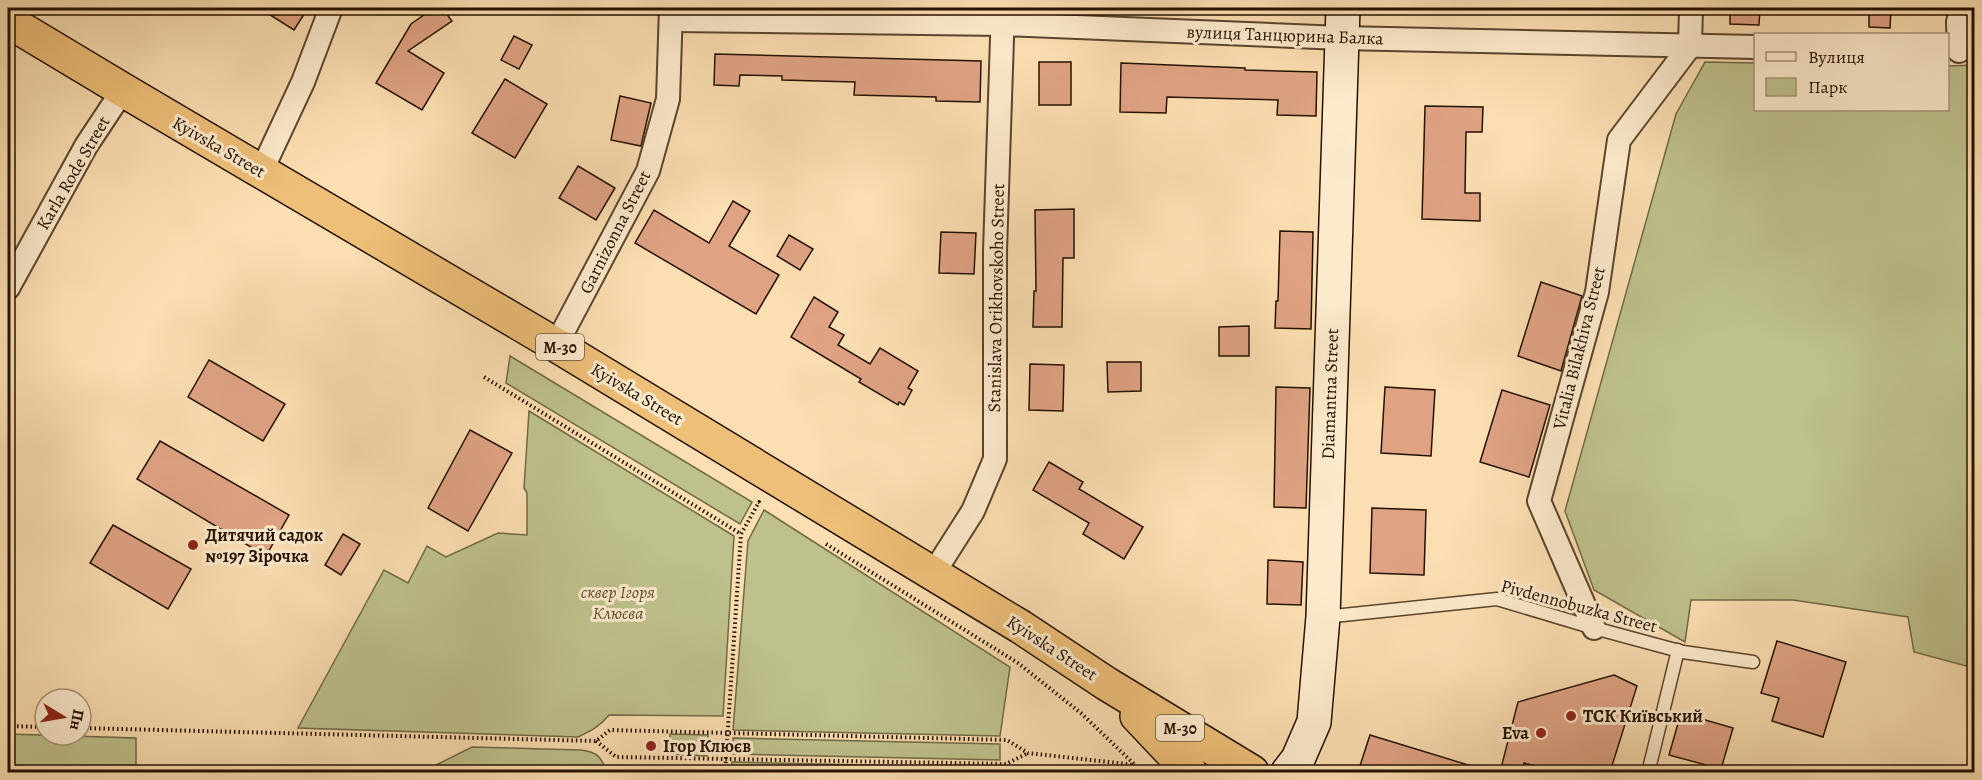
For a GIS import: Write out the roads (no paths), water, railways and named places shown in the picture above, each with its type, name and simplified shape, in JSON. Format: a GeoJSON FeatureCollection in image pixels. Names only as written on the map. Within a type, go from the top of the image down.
{"type":"FeatureCollection","features":[{"type":"Feature","properties":{"kind":"highway","name":"Kyivska Street"},"geometry":{"type":"LineString","coordinates":[[8,21],[556,345],[933,573],[1021,627],[1107,684],[1252,772]]}},
{"type":"Feature","properties":{"kind":"highway","name":"Kyivska Street"},"geometry":{"type":"LineString","coordinates":[[1107,684],[1190,772]]}},
{"type":"Feature","properties":{"kind":"street"},"geometry":{"type":"LineString","coordinates":[[261,171],[303,82],[331,8]]}},
{"type":"Feature","properties":{"kind":"street"},"geometry":{"type":"LineString","coordinates":[[1690,46],[1691,8]]}},
{"type":"Feature","properties":{"kind":"street"},"geometry":{"type":"LineString","coordinates":[[1960,50],[1958,22],[1962,8]]}},
{"type":"Feature","properties":{"kind":"street","name":"вулиця Танцюрина Балка"},"geometry":{"type":"LineString","coordinates":[[671,14],[1003,16],[1342,23],[1690,46],[1754,47]]}},
{"type":"Feature","properties":{"kind":"street","name":"Garnizonna Street"},"geometry":{"type":"LineString","coordinates":[[556,345],[648,171],[668,99],[671,14]]}},
{"type":"Feature","properties":{"kind":"street","name":"Stanislava Orikhovskoho Street"},"geometry":{"type":"LineString","coordinates":[[933,573],[973,511],[995,459],[995,251],[1003,16]]}},
{"type":"Feature","properties":{"kind":"street","name":"Diamantna Street"},"geometry":{"type":"LineString","coordinates":[[1288,772],[1298,759],[1314,722],[1323,617],[1342,23]]}},
{"type":"Feature","properties":{"kind":"street","name":"Vitalia Bilakhiva Street"},"geometry":{"type":"LineString","coordinates":[[1594,628],[1539,501],[1597,292],[1619,140],[1690,46]]}},
{"type":"Feature","properties":{"kind":"street","name":"Karla Rode Street"},"geometry":{"type":"LineString","coordinates":[[8,288],[86,146],[123,90]]}},
{"type":"Feature","properties":{"kind":"lane","name":"Pivdennobuzka Street"},"geometry":{"type":"LineString","coordinates":[[1323,617],[1497,599],[1678,650],[1753,662]]}},
{"type":"Feature","properties":{"kind":"lane"},"geometry":{"type":"LineString","coordinates":[[1649,769],[1678,650]]}},
{"type":"Feature","properties":{"kind":"place","name":"Дитячий садок №197 Зірочка"},"geometry":{"type":"Point","coordinates":[193,545]}},
{"type":"Feature","properties":{"kind":"place","name":"ТСК Київський"},"geometry":{"type":"Point","coordinates":[1571,716]}},
{"type":"Feature","properties":{"kind":"place","name":"Eva"},"geometry":{"type":"Point","coordinates":[1541,733]}},
{"type":"Feature","properties":{"kind":"place","name":"Ігор Клюєв"},"geometry":{"type":"Point","coordinates":[651,746]}},
{"type":"Feature","properties":{"kind":"park label","name":"сквер Ігоря Клюєва"},"geometry":{"type":"Point","coordinates":[618,602]}}]}
